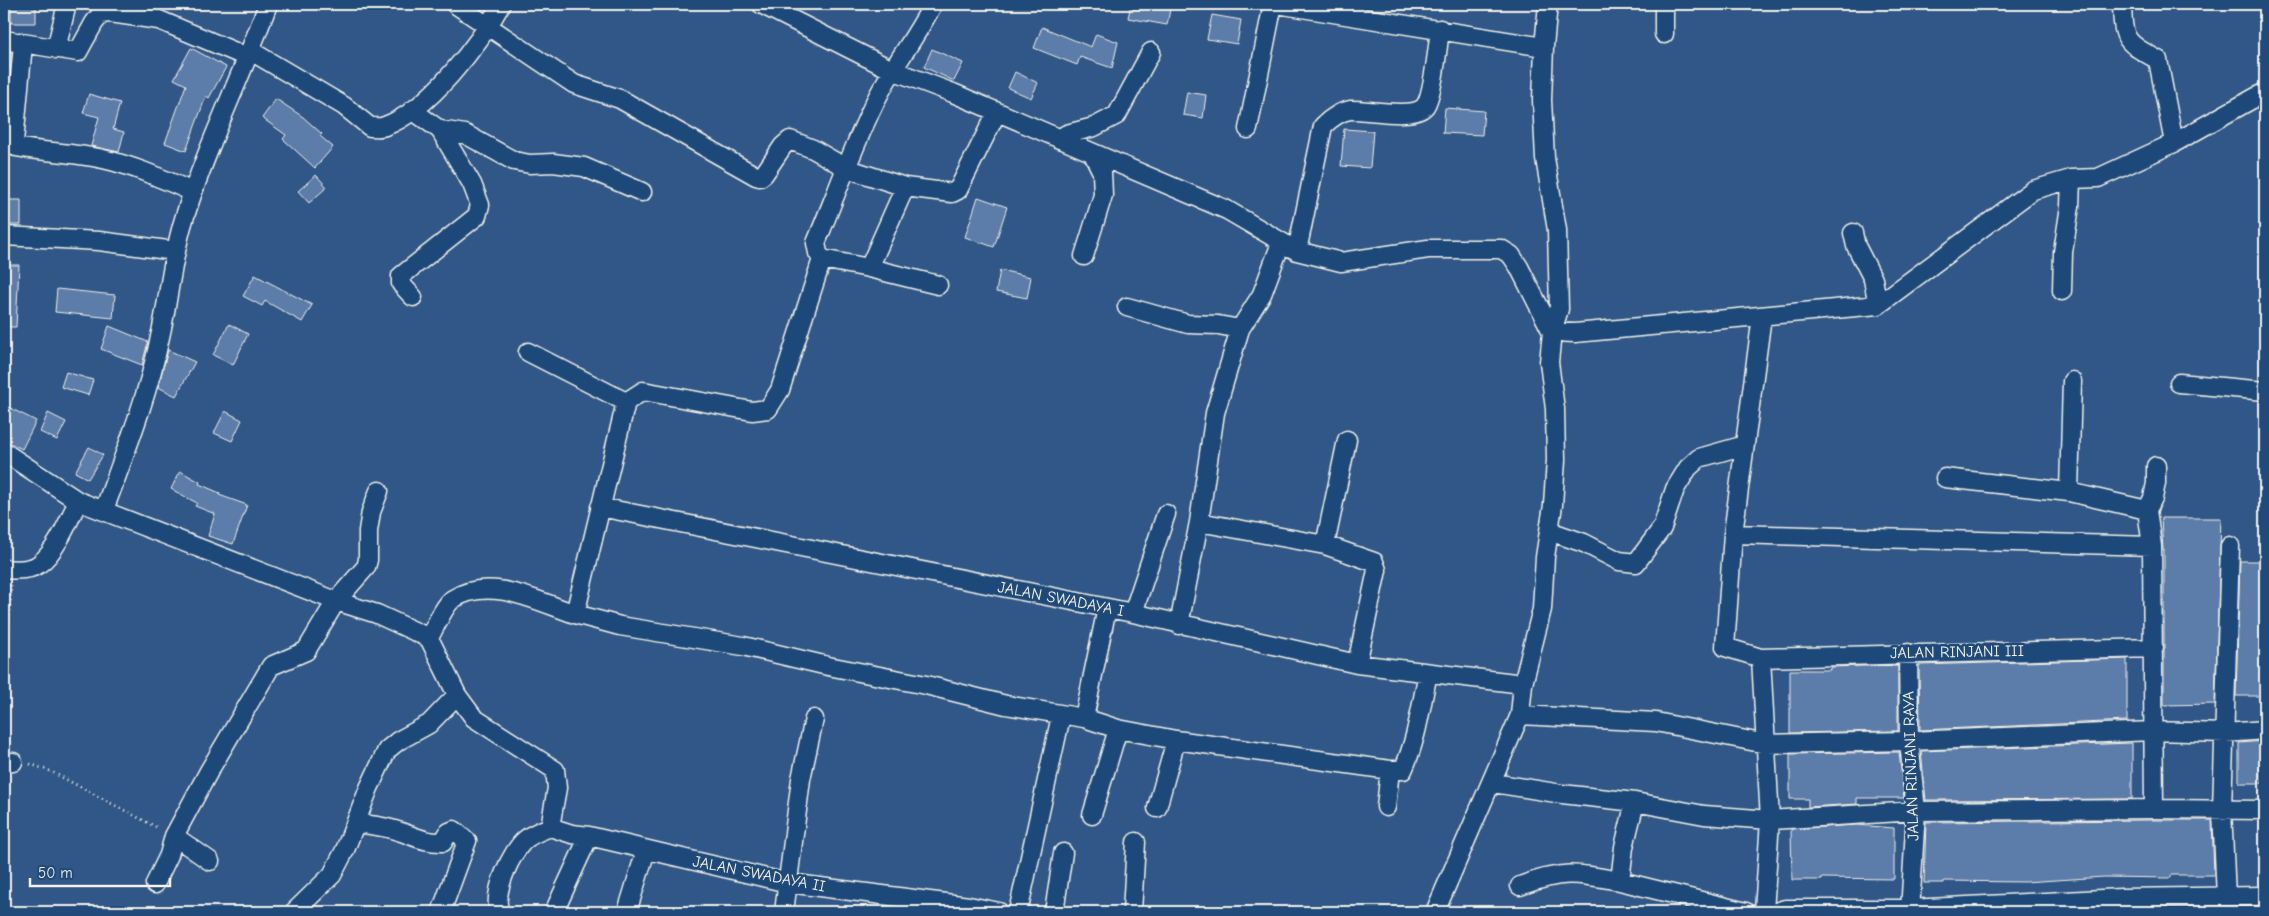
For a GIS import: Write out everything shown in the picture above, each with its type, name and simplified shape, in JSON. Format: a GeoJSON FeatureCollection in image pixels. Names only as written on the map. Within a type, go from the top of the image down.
{"type":"FeatureCollection","features":[{"type":"Feature","properties":{"kind":"street"},"geometry":{"type":"LineString","coordinates":[[56,50],[67,4]]}},
{"type":"Feature","properties":{"kind":"street"},"geometry":{"type":"LineString","coordinates":[[104,510],[134,428],[160,338],[175,251],[193,192],[268,4]]}},
{"type":"Feature","properties":{"kind":"street"},"geometry":{"type":"LineString","coordinates":[[455,4],[574,84],[620,99],[760,177],[783,146],[790,140],[813,149],[846,168],[905,187],[946,192],[958,190],[997,112]]}},
{"type":"Feature","properties":{"kind":"street"},"geometry":{"type":"LineString","coordinates":[[4,40],[74,52],[80,51],[94,23],[101,14],[110,13],[159,20],[249,54],[344,106],[370,127],[384,127],[412,110],[449,77],[488,27],[502,4]]}},
{"type":"Feature","properties":{"kind":"street"},"geometry":{"type":"LineString","coordinates":[[761,4],[892,70],[997,112],[1227,210],[1289,247],[1341,262],[1428,249],[1501,249],[1511,254],[1520,267],[1552,332]]}},
{"type":"Feature","properties":{"kind":"street"},"geometry":{"type":"LineString","coordinates":[[933,4],[892,70],[873,106],[816,243],[818,253],[822,259],[869,268],[938,286]]}},
{"type":"Feature","properties":{"kind":"street"},"geometry":{"type":"LineString","coordinates":[[1248,129],[1273,4]]}},
{"type":"Feature","properties":{"kind":"street"},"geometry":{"type":"LineString","coordinates":[[1277,4],[1544,47]]}},
{"type":"Feature","properties":{"kind":"street"},"geometry":{"type":"LineString","coordinates":[[1435,912],[1493,783],[1520,715],[1523,684],[1542,609],[1545,557],[1550,531],[1556,460],[1555,409],[1549,362],[1552,332],[1559,309],[1557,230],[1545,158],[1542,100],[1548,4]]}},
{"type":"Feature","properties":{"kind":"street"},"geometry":{"type":"LineString","coordinates":[[1664,4],[1664,34]]}},
{"type":"Feature","properties":{"kind":"street"},"geometry":{"type":"LineString","coordinates":[[2122,4],[2125,35],[2128,41],[2158,60],[2174,143]]}},
{"type":"Feature","properties":{"kind":"street"},"geometry":{"type":"LineString","coordinates":[[1178,625],[1199,522],[1215,413],[1240,329],[1289,247],[1323,126],[1333,116],[1348,110],[1414,113],[1425,106],[1430,93],[1440,29]]}},
{"type":"Feature","properties":{"kind":"street"},"geometry":{"type":"LineString","coordinates":[[23,44],[14,142],[16,147],[63,152],[104,160],[143,171],[193,192]]}},
{"type":"Feature","properties":{"kind":"street"},"geometry":{"type":"LineString","coordinates":[[1059,139],[1067,134],[1094,127],[1117,115],[1151,52]]}},
{"type":"Feature","properties":{"kind":"street"},"geometry":{"type":"LineString","coordinates":[[1552,332],[1575,334],[1878,305],[2032,190],[2071,179],[2098,178],[2174,143],[2265,92]]}},
{"type":"Feature","properties":{"kind":"street"},"geometry":{"type":"LineString","coordinates":[[412,110],[440,130],[472,184],[480,205],[477,216],[401,276],[401,284],[413,297]]}},
{"type":"Feature","properties":{"kind":"street"},"geometry":{"type":"LineString","coordinates":[[440,130],[465,134],[514,162],[530,164],[553,163],[584,167],[642,192]]}},
{"type":"Feature","properties":{"kind":"street"},"geometry":{"type":"LineString","coordinates":[[1084,256],[1103,195],[1102,172],[1093,154]]}},
{"type":"Feature","properties":{"kind":"street"},"geometry":{"type":"LineString","coordinates":[[2062,291],[2063,252],[2070,206],[2071,179]]}},
{"type":"Feature","properties":{"kind":"street"},"geometry":{"type":"LineString","coordinates":[[869,268],[905,187]]}},
{"type":"Feature","properties":{"kind":"street"},"geometry":{"type":"LineString","coordinates":[[1853,233],[1856,246],[1874,279],[1878,305]]}},
{"type":"Feature","properties":{"kind":"street"},"geometry":{"type":"LineString","coordinates":[[4,236],[99,241],[175,251]]}},
{"type":"Feature","properties":{"kind":"street"},"geometry":{"type":"LineString","coordinates":[[574,614],[626,402],[643,391],[752,411],[768,409],[780,390],[822,259]]}},
{"type":"Feature","properties":{"kind":"street"},"geometry":{"type":"LineString","coordinates":[[1127,307],[1188,324],[1218,325],[1240,329]]}},
{"type":"Feature","properties":{"kind":"street"},"geometry":{"type":"LineString","coordinates":[[1762,316],[1733,534],[2152,546]]}},
{"type":"Feature","properties":{"kind":"street"},"geometry":{"type":"LineString","coordinates":[[528,352],[626,402]]}},
{"type":"Feature","properties":{"kind":"street"},"geometry":{"type":"LineString","coordinates":[[2069,492],[2072,381]]}},
{"type":"Feature","properties":{"kind":"street"},"geometry":{"type":"LineString","coordinates":[[2180,383],[2265,391]]}},
{"type":"Feature","properties":{"kind":"street"},"geometry":{"type":"LineString","coordinates":[[1326,545],[1348,440]]}},
{"type":"Feature","properties":{"kind":"street"},"geometry":{"type":"LineString","coordinates":[[1550,531],[1584,543],[1619,561],[1636,563],[1662,528],[1675,489],[1688,468],[1699,458],[1745,445]]}},
{"type":"Feature","properties":{"kind":"street"},"geometry":{"type":"LineString","coordinates":[[4,452],[78,500],[336,601],[377,614],[429,638],[457,695],[474,718],[555,770],[557,788],[550,827],[527,838],[513,852],[498,896],[500,912]]}},
{"type":"Feature","properties":{"kind":"street"},"geometry":{"type":"LineString","coordinates":[[2154,809],[2152,546],[2147,510],[2153,498],[2156,466]]}},
{"type":"Feature","properties":{"kind":"street"},"geometry":{"type":"LineString","coordinates":[[1945,478],[2069,492],[2147,510]]}},
{"type":"Feature","properties":{"kind":"street"},"geometry":{"type":"LineString","coordinates":[[155,884],[169,855],[174,836],[209,771],[271,666],[306,652],[336,601],[366,567],[371,512],[379,491]]}},
{"type":"Feature","properties":{"kind":"street"},"geometry":{"type":"LineString","coordinates":[[8,570],[30,568],[39,564],[65,528],[78,500]]}},
{"type":"Feature","properties":{"kind":"street","name":"JALAN SWADAYA I"},"geometry":{"type":"LineString","coordinates":[[600,507],[1133,613],[1178,625],[1357,664],[1523,684]]}},
{"type":"Feature","properties":{"kind":"street"},"geometry":{"type":"LineString","coordinates":[[1133,613],[1166,514]]}},
{"type":"Feature","properties":{"kind":"street"},"geometry":{"type":"LineString","coordinates":[[1199,522],[1326,545],[1374,562],[1377,570],[1357,664]]}},
{"type":"Feature","properties":{"kind":"street","name":"JALAN RINJANI III"},"geometry":{"type":"LineString","coordinates":[[1733,534],[1725,648],[1761,658],[2154,648]]}},
{"type":"Feature","properties":{"kind":"street"},"geometry":{"type":"LineString","coordinates":[[2226,897],[2222,810],[2230,546]]}},
{"type":"Feature","properties":{"kind":"street"},"geometry":{"type":"LineString","coordinates":[[429,638],[451,600],[476,590],[510,592],[574,614],[620,626],[743,646],[1061,716],[1084,718],[1118,729],[1176,740],[1390,770],[1402,770],[1408,758],[1414,739],[1428,672]]}},
{"type":"Feature","properties":{"kind":"street"},"geometry":{"type":"LineString","coordinates":[[1084,718],[1107,608]]}},
{"type":"Feature","properties":{"kind":"street","name":"JALAN RINJANI RAYA"},"geometry":{"type":"LineString","coordinates":[[1908,653],[1909,741],[1916,811],[1909,911]]}},
{"type":"Feature","properties":{"kind":"street"},"geometry":{"type":"LineString","coordinates":[[1761,658],[1770,820],[1764,912]]}},
{"type":"Feature","properties":{"kind":"street"},"geometry":{"type":"LineString","coordinates":[[294,912],[332,876],[387,750],[398,741],[429,724],[457,695]]}},
{"type":"Feature","properties":{"kind":"street"},"geometry":{"type":"LineString","coordinates":[[1520,715],[1656,722],[1766,744],[1909,741],[2153,731],[2225,734],[2265,730]]}},
{"type":"Feature","properties":{"kind":"street"},"geometry":{"type":"LineString","coordinates":[[1018,912],[1061,716]]}},
{"type":"Feature","properties":{"kind":"street"},"geometry":{"type":"LineString","coordinates":[[784,912],[801,779],[814,719]]}},
{"type":"Feature","properties":{"kind":"street"},"geometry":{"type":"LineString","coordinates":[[1092,815],[1118,729]]}},
{"type":"Feature","properties":{"kind":"street"},"geometry":{"type":"LineString","coordinates":[[1158,808],[1176,740]]}},
{"type":"Feature","properties":{"kind":"street"},"geometry":{"type":"LineString","coordinates":[[1386,807],[1390,770]]}},
{"type":"Feature","properties":{"kind":"street"},"geometry":{"type":"LineString","coordinates":[[1493,783],[1562,794],[1635,802],[1704,815],[1770,820],[1916,811],[2265,810]]}},
{"type":"Feature","properties":{"kind":"street"},"geometry":{"type":"LineString","coordinates":[[1620,881],[1624,847],[1635,802]]}},
{"type":"Feature","properties":{"kind":"street"},"geometry":{"type":"LineString","coordinates":[[356,823],[398,830],[415,838],[434,842],[443,842],[449,832],[454,830],[467,841],[441,912]]}},
{"type":"Feature","properties":{"kind":"street","name":"JALAN SWADAYA II"},"geometry":{"type":"LineString","coordinates":[[550,827],[572,834],[589,836],[788,884],[999,912]]}},
{"type":"Feature","properties":{"kind":"street"},"geometry":{"type":"LineString","coordinates":[[174,836],[210,861]]}},
{"type":"Feature","properties":{"kind":"street"},"geometry":{"type":"LineString","coordinates":[[554,912],[589,836]]}},
{"type":"Feature","properties":{"kind":"street"},"geometry":{"type":"LineString","coordinates":[[1132,912],[1136,842]]}},
{"type":"Feature","properties":{"kind":"street"},"geometry":{"type":"LineString","coordinates":[[627,912],[646,850]]}},
{"type":"Feature","properties":{"kind":"street"},"geometry":{"type":"LineString","coordinates":[[1054,912],[1063,852]]}},
{"type":"Feature","properties":{"kind":"street"},"geometry":{"type":"LineString","coordinates":[[1520,886],[1547,876],[1575,873],[1620,881],[1746,912]]}},
{"type":"Feature","properties":{"kind":"street"},"geometry":{"type":"LineString","coordinates":[[1776,912],[1785,909],[1909,911],[2121,898],[2160,905],[2226,897],[2265,896]]}},
{"type":"Feature","properties":{"kind":"path"},"geometry":{"type":"LineString","coordinates":[[4,741],[8,570]]}},
{"type":"Feature","properties":{"kind":"path"},"geometry":{"type":"LineString","coordinates":[[8,762],[27,764],[50,771],[174,836]]}},
{"type":"Feature","properties":{"kind":"building"},"geometry":{"type":"Polygon","coordinates":[[[11,4],[36,4],[36,23],[11,23],[11,4]]]}},
{"type":"Feature","properties":{"kind":"building"},"geometry":{"type":"Polygon","coordinates":[[[1131,4],[1171,4],[1167,25],[1128,18],[1131,4]]]}},
{"type":"Feature","properties":{"kind":"building"},"geometry":{"type":"Polygon","coordinates":[[[1212,15],[1241,20],[1237,44],[1207,39],[1212,15]]]}},
{"type":"Feature","properties":{"kind":"building"},"geometry":{"type":"Polygon","coordinates":[[[1042,27],[1091,47],[1096,34],[1118,42],[1112,68],[1080,57],[1077,65],[1034,48],[1042,27]]]}},
{"type":"Feature","properties":{"kind":"building"},"geometry":{"type":"Polygon","coordinates":[[[191,48],[226,67],[209,98],[206,96],[186,151],[165,143],[186,85],[174,79],[191,48]]]}},
{"type":"Feature","properties":{"kind":"building"},"geometry":{"type":"Polygon","coordinates":[[[932,49],[963,63],[954,81],[924,67],[932,49]]]}},
{"type":"Feature","properties":{"kind":"building"},"geometry":{"type":"Polygon","coordinates":[[[4,51],[12,52],[7,103],[4,103],[4,51]]]}},
{"type":"Feature","properties":{"kind":"building"},"geometry":{"type":"Polygon","coordinates":[[[1015,72],[1038,83],[1031,98],[1008,88],[1015,72]]]}},
{"type":"Feature","properties":{"kind":"building"},"geometry":{"type":"Polygon","coordinates":[[[1187,92],[1206,95],[1203,118],[1183,115],[1187,92]]]}},
{"type":"Feature","properties":{"kind":"building"},"geometry":{"type":"Polygon","coordinates":[[[89,94],[120,103],[113,129],[124,132],[119,152],[91,146],[99,117],[83,113],[89,94]]]}},
{"type":"Feature","properties":{"kind":"building"},"geometry":{"type":"Polygon","coordinates":[[[276,99],[303,117],[333,147],[315,168],[283,139],[286,135],[262,118],[276,99]]]}},
{"type":"Feature","properties":{"kind":"building"},"geometry":{"type":"Polygon","coordinates":[[[1445,108],[1484,111],[1482,135],[1443,133],[1445,108]]]}},
{"type":"Feature","properties":{"kind":"building"},"geometry":{"type":"Polygon","coordinates":[[[1344,129],[1373,131],[1370,168],[1341,166],[1344,129]]]}},
{"type":"Feature","properties":{"kind":"building"},"geometry":{"type":"Polygon","coordinates":[[[316,175],[327,187],[309,203],[298,191],[316,175]]]}},
{"type":"Feature","properties":{"kind":"building"},"geometry":{"type":"Polygon","coordinates":[[[978,197],[1007,207],[994,247],[965,237],[978,197]]]}},
{"type":"Feature","properties":{"kind":"building"},"geometry":{"type":"Polygon","coordinates":[[[4,200],[21,200],[21,225],[4,225],[4,200]]]}},
{"type":"Feature","properties":{"kind":"building"},"geometry":{"type":"Polygon","coordinates":[[[4,265],[19,265],[16,327],[4,327],[4,265]]]}},
{"type":"Feature","properties":{"kind":"building"},"geometry":{"type":"Polygon","coordinates":[[[1000,270],[1031,277],[1027,298],[996,292],[1000,270]]]}},
{"type":"Feature","properties":{"kind":"building"},"geometry":{"type":"Polygon","coordinates":[[[255,275],[312,305],[302,322],[265,301],[262,306],[243,296],[255,275]]]}},
{"type":"Feature","properties":{"kind":"building"},"geometry":{"type":"Polygon","coordinates":[[[57,289],[115,295],[113,318],[55,312],[57,289]]]}},
{"type":"Feature","properties":{"kind":"building"},"geometry":{"type":"Polygon","coordinates":[[[229,324],[248,334],[233,365],[213,355],[229,324]]]}},
{"type":"Feature","properties":{"kind":"building"},"geometry":{"type":"Polygon","coordinates":[[[109,326],[148,342],[142,365],[101,349],[109,326]]]}},
{"type":"Feature","properties":{"kind":"building"},"geometry":{"type":"Polygon","coordinates":[[[168,350],[195,362],[176,396],[158,387],[168,350]]]}},
{"type":"Feature","properties":{"kind":"building"},"geometry":{"type":"Polygon","coordinates":[[[66,372],[93,380],[88,395],[61,387],[66,372]]]}},
{"type":"Feature","properties":{"kind":"building"},"geometry":{"type":"Polygon","coordinates":[[[4,405],[36,421],[22,449],[4,440],[4,405]]]}},
{"type":"Feature","properties":{"kind":"building"},"geometry":{"type":"Polygon","coordinates":[[[225,411],[242,420],[232,441],[214,433],[225,411]]]}},
{"type":"Feature","properties":{"kind":"building"},"geometry":{"type":"Polygon","coordinates":[[[48,413],[66,422],[57,440],[40,432],[48,413]]]}},
{"type":"Feature","properties":{"kind":"building"},"geometry":{"type":"Polygon","coordinates":[[[89,447],[103,455],[88,479],[75,472],[89,447]]]}},
{"type":"Feature","properties":{"kind":"building"},"geometry":{"type":"Polygon","coordinates":[[[180,471],[200,482],[199,484],[220,493],[219,495],[247,505],[233,544],[208,536],[215,514],[195,506],[197,503],[171,489],[180,471]]]}},
{"type":"Feature","properties":{"kind":"building"},"geometry":{"type":"Polygon","coordinates":[[[2161,518],[2221,518],[2215,704],[2164,705],[2164,550],[2161,518]]]}},
{"type":"Feature","properties":{"kind":"building"},"geometry":{"type":"Polygon","coordinates":[[[2240,561],[2263,561],[2265,696],[2236,696],[2240,561]]]}},
{"type":"Feature","properties":{"kind":"building"},"geometry":{"type":"Polygon","coordinates":[[[2127,659],[2127,721],[1920,730],[1919,665],[2127,659]]]}},
{"type":"Feature","properties":{"kind":"building"},"geometry":{"type":"Polygon","coordinates":[[[1898,666],[1898,731],[1790,733],[1790,670],[1830,670],[1830,667],[1898,666]]]}},
{"type":"Feature","properties":{"kind":"building"},"geometry":{"type":"Polygon","coordinates":[[[2265,741],[2265,783],[2239,783],[2239,743],[2265,741]]]}},
{"type":"Feature","properties":{"kind":"building"},"geometry":{"type":"Polygon","coordinates":[[[2132,743],[2132,799],[1926,800],[1921,751],[2132,743]]]}},
{"type":"Feature","properties":{"kind":"building"},"geometry":{"type":"Polygon","coordinates":[[[1899,752],[1904,798],[1857,798],[1857,804],[1808,807],[1808,799],[1790,799],[1790,754],[1899,752]]]}},
{"type":"Feature","properties":{"kind":"building"},"geometry":{"type":"Polygon","coordinates":[[[2212,820],[2214,875],[2171,875],[2171,878],[2104,877],[2024,882],[1944,881],[1944,883],[1924,883],[1926,822],[2212,820]]]}},
{"type":"Feature","properties":{"kind":"building"},"geometry":{"type":"Polygon","coordinates":[[[1857,825],[1894,828],[1894,879],[1822,878],[1822,880],[1792,880],[1791,829],[1857,825]]]}}]}
